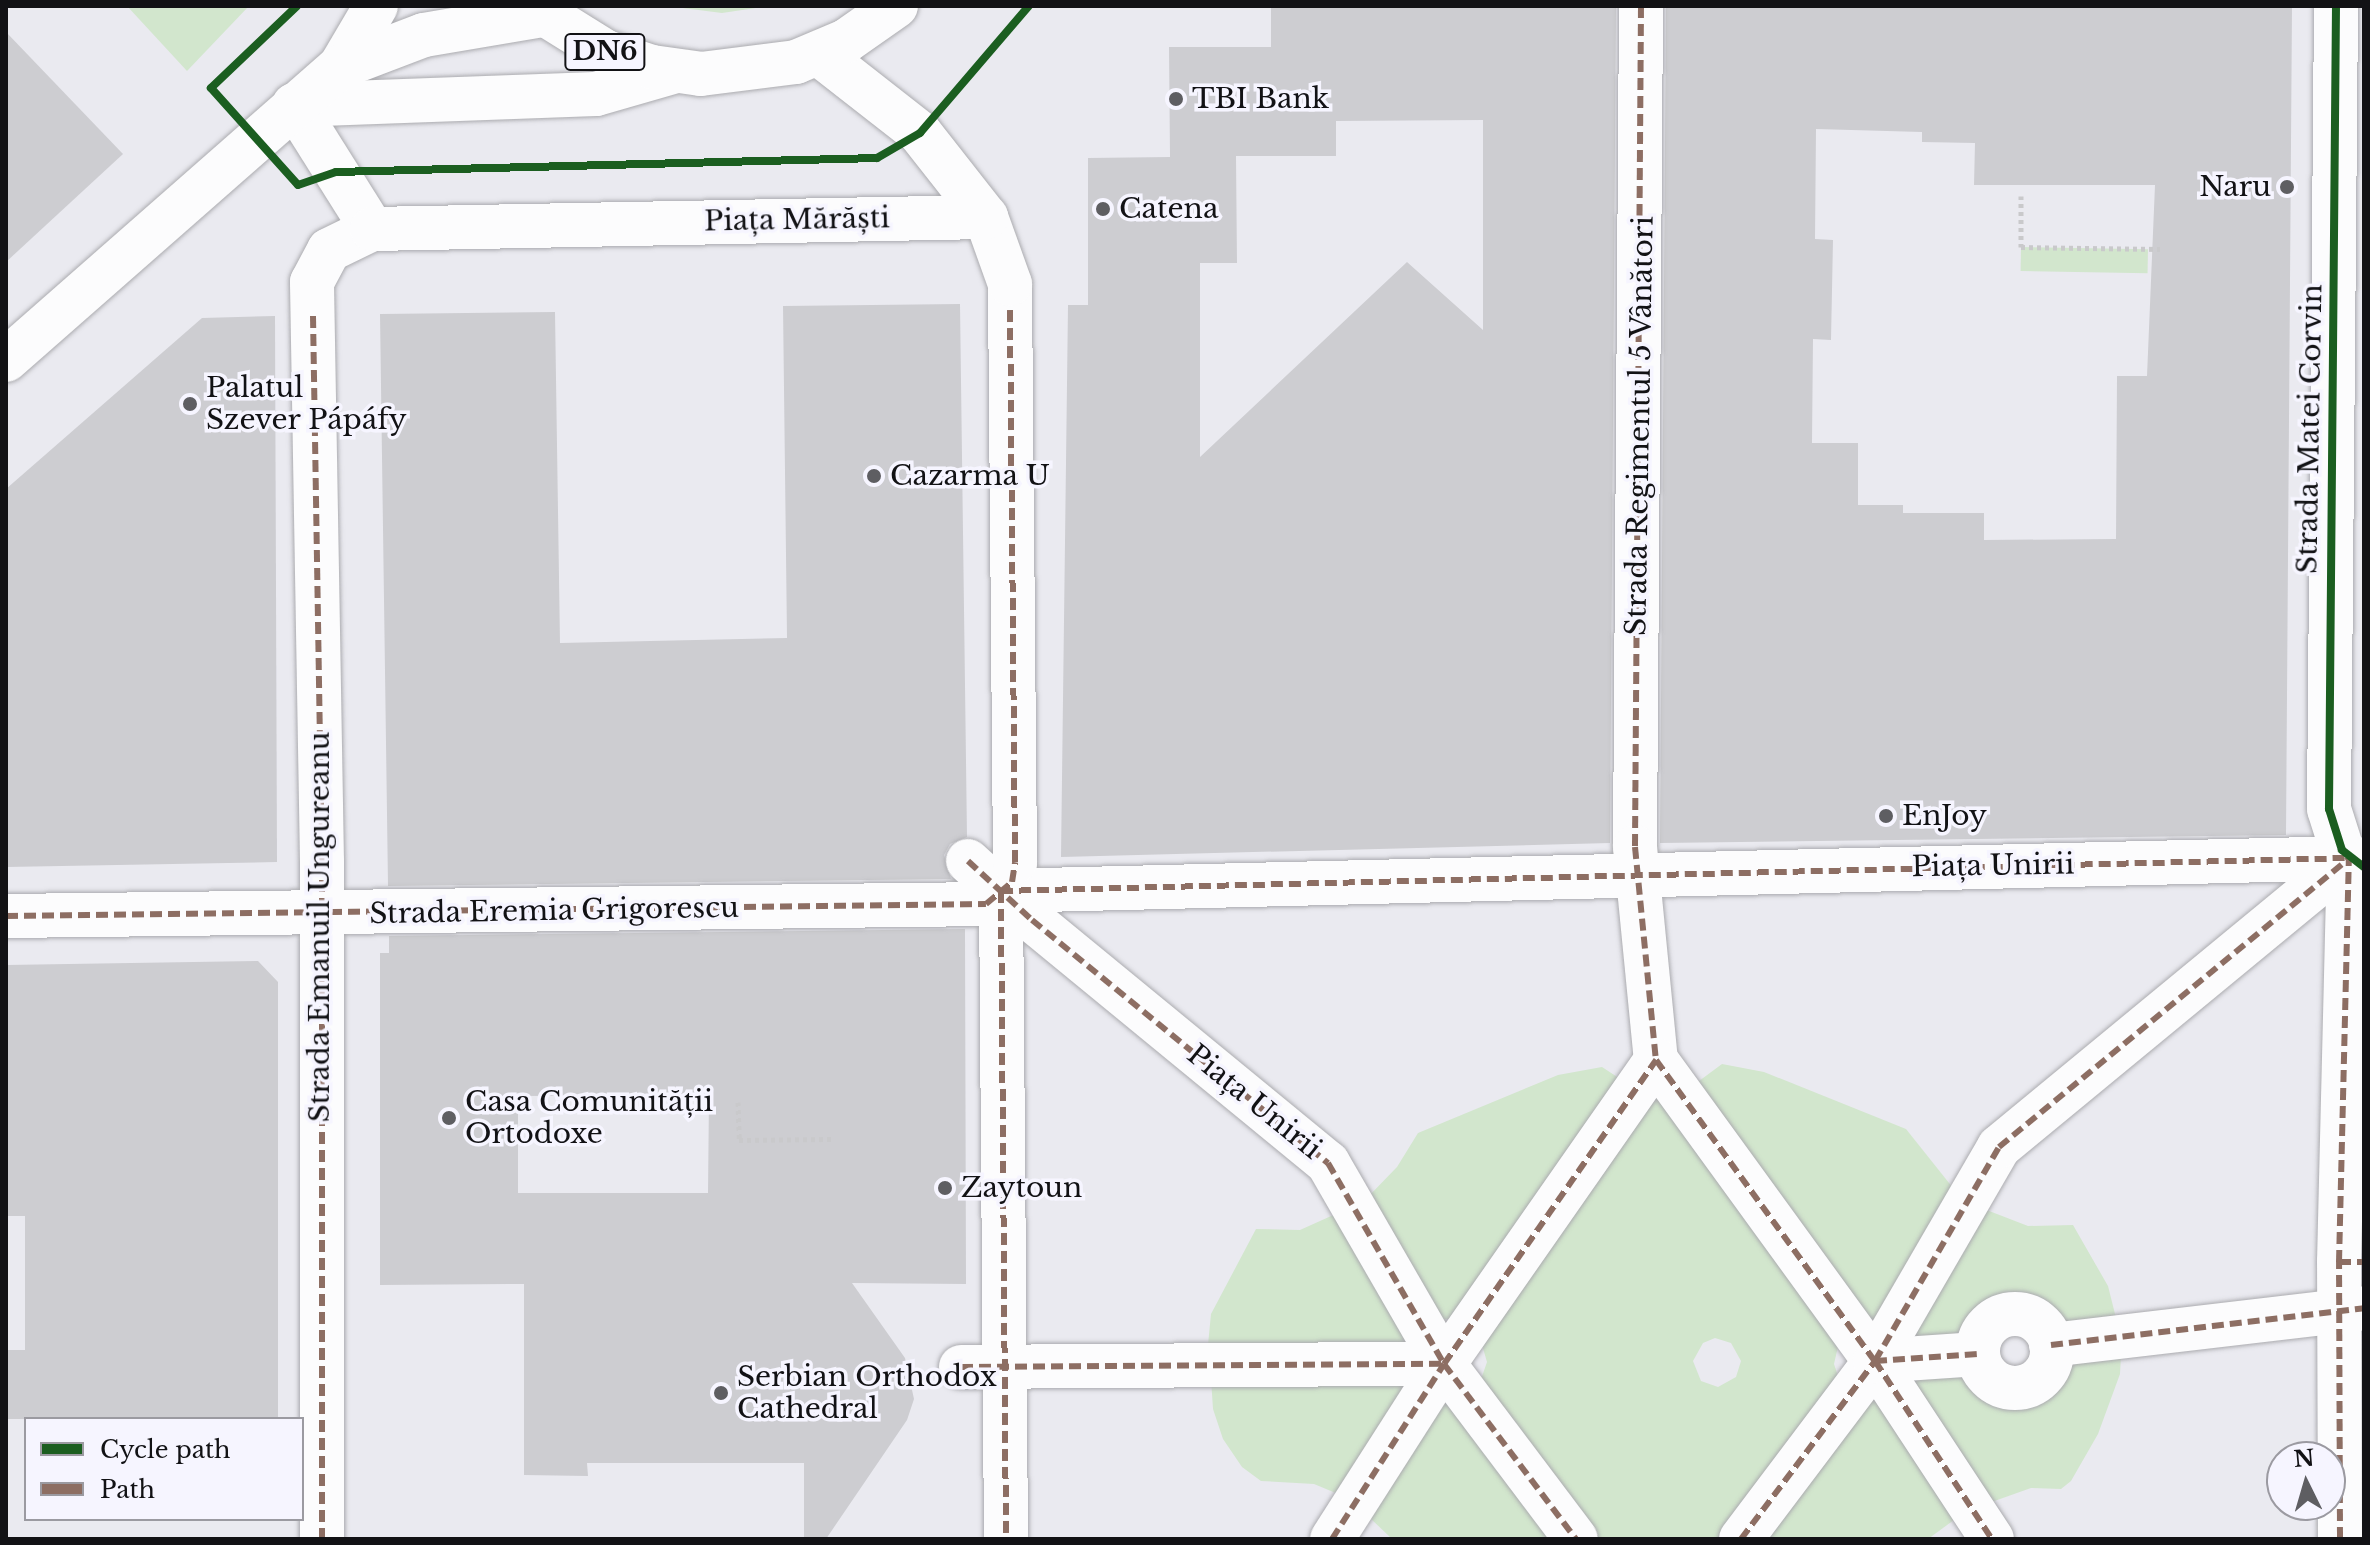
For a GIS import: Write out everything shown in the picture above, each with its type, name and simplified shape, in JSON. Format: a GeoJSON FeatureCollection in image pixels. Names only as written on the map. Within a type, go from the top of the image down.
{"type":"FeatureCollection","features":[{"type":"Feature","properties":{"kind":"street"},"geometry":{"type":"LineString","coordinates":[[340,67],[376,6]]}},
{"type":"Feature","properties":{"kind":"street","name":"DN6"},"geometry":{"type":"LineString","coordinates":[[537,10],[606,52],[676,71],[748,71],[819,54],[896,6]]}},
{"type":"Feature","properties":{"kind":"street","name":"Strada Regimentul 5 Vânători"},"geometry":{"type":"LineString","coordinates":[[1636,860],[1641,6]]}},
{"type":"Feature","properties":{"kind":"street","name":"Strada Matei Corvin"},"geometry":{"type":"LineString","coordinates":[[2336,6],[2329,809],[2352,858]]}},
{"type":"Feature","properties":{"kind":"street"},"geometry":{"type":"LineString","coordinates":[[6,360],[340,67],[424,35],[537,10]]}},
{"type":"Feature","properties":{"kind":"street"},"geometry":{"type":"LineString","coordinates":[[819,54],[920,133],[986,217],[1010,284],[1015,862],[1012,882],[1001,891],[1008,1367],[1006,1539]]}},
{"type":"Feature","properties":{"kind":"street"},"geometry":{"type":"LineString","coordinates":[[294,105],[596,94],[676,71]]}},
{"type":"Feature","properties":{"kind":"street"},"geometry":{"type":"LineString","coordinates":[[294,105],[372,229]]}},
{"type":"Feature","properties":{"kind":"street","name":"Piața Mărăști"},"geometry":{"type":"LineString","coordinates":[[313,316],[312,282],[318,265],[349,236],[372,229],[986,217]]}},
{"type":"Feature","properties":{"kind":"street","name":"Strada Emanuil Ungureanu"},"geometry":{"type":"LineString","coordinates":[[313,316],[320,914],[322,1539]]}},
{"type":"Feature","properties":{"kind":"street"},"geometry":{"type":"LineString","coordinates":[[2340,1539],[2352,1310],[2352,858]]}},
{"type":"Feature","properties":{"kind":"street"},"geometry":{"type":"LineString","coordinates":[[1741,1539],[1875,1361],[1999,1147],[2352,858]]}},
{"type":"Feature","properties":{"kind":"street","name":"Piața Unirii"},"geometry":{"type":"LineString","coordinates":[[1001,891],[1636,860],[2352,858]]}},
{"type":"Feature","properties":{"kind":"street"},"geometry":{"type":"LineString","coordinates":[[1636,860],[1656,1060],[1875,1361],[1992,1539]]}},
{"type":"Feature","properties":{"kind":"street","name":"Piața Unirii"},"geometry":{"type":"LineString","coordinates":[[968,861],[1328,1163],[1444,1364],[1576,1539]]}},
{"type":"Feature","properties":{"kind":"street","name":"Strada Eremia Grigorescu"},"geometry":{"type":"LineString","coordinates":[[6,916],[966,907],[986,904],[1001,891]]}},
{"type":"Feature","properties":{"kind":"street"},"geometry":{"type":"LineString","coordinates":[[1332,1539],[1444,1364],[1656,1060]]}},
{"type":"Feature","properties":{"kind":"street"},"geometry":{"type":"LineString","coordinates":[[1875,1361],[1978,1354],[1984,1330],[2004,1315],[2029,1317],[2047,1334],[2051,1345],[2352,1310]]}},
{"type":"Feature","properties":{"kind":"street"},"geometry":{"type":"LineString","coordinates":[[961,1367],[1444,1364]]}},
{"type":"Feature","properties":{"kind":"path"},"geometry":{"type":"LineString","coordinates":[[2021,196],[2021,247],[2160,249]]}},
{"type":"Feature","properties":{"kind":"path"},"geometry":{"type":"LineString","coordinates":[[738,1102],[739,1140],[831,1139]]}},
{"type":"Feature","properties":{"kind":"green space"},"geometry":{"type":"Polygon","coordinates":[[[127,6],[249,6],[187,71],[127,6]]]}},
{"type":"Feature","properties":{"kind":"green space"},"geometry":{"type":"Polygon","coordinates":[[[667,6],[769,6],[722,13],[667,6]]]}},
{"type":"Feature","properties":{"kind":"green space"},"geometry":{"type":"Polygon","coordinates":[[[2021,247],[2148,249],[2148,273],[2021,271],[2021,247]]]}},
{"type":"Feature","properties":{"kind":"green space"},"geometry":{"type":"Polygon","coordinates":[[[1722,1064],[1764,1072],[1906,1129],[1957,1193],[1887,1319],[1865,1319],[1691,1087],[1722,1064]]]}},
{"type":"Feature","properties":{"kind":"green space"},"geometry":{"type":"Polygon","coordinates":[[[1602,1067],[1628,1084],[1454,1319],[1436,1319],[1365,1200],[1397,1167],[1418,1133],[1558,1075],[1602,1067]]]}},
{"type":"Feature","properties":{"kind":"green space"},"geometry":{"type":"Polygon","coordinates":[[[1660,1088],[1840,1338],[1834,1364],[1839,1379],[1723,1539],[1596,1539],[1479,1385],[1487,1362],[1480,1338],[1660,1088]],[[1715,1338],[1703,1343],[1693,1361],[1701,1381],[1718,1387],[1736,1377],[1741,1361],[1731,1343],[1715,1338]]]}},
{"type":"Feature","properties":{"kind":"green space"},"geometry":{"type":"Polygon","coordinates":[[[1984,1209],[2028,1226],[2073,1225],[2108,1286],[2117,1322],[2065,1326],[2033,1304],[2012,1304],[1978,1320],[1964,1343],[1917,1347],[1908,1332],[1984,1209]]]}},
{"type":"Feature","properties":{"kind":"green space"},"geometry":{"type":"Polygon","coordinates":[[[1340,1212],[1408,1337],[1401,1352],[1207,1355],[1211,1314],[1256,1229],[1300,1230],[1340,1212]]]}},
{"type":"Feature","properties":{"kind":"green space"},"geometry":{"type":"Polygon","coordinates":[[[2121,1355],[2120,1374],[2098,1434],[2071,1481],[2061,1489],[2031,1488],[1986,1504],[1909,1386],[1916,1372],[1963,1367],[1990,1397],[2014,1402],[2047,1390],[2067,1357],[2121,1355]]]}},
{"type":"Feature","properties":{"kind":"green space"},"geometry":{"type":"Polygon","coordinates":[[[1402,1372],[1411,1390],[1343,1496],[1314,1484],[1261,1481],[1242,1467],[1223,1439],[1213,1409],[1211,1379],[1402,1372]]]}},
{"type":"Feature","properties":{"kind":"green space"},"geometry":{"type":"Polygon","coordinates":[[[1861,1398],[1884,1401],[1958,1517],[1928,1539],[1759,1539],[1861,1398]]]}},
{"type":"Feature","properties":{"kind":"green space"},"geometry":{"type":"Polygon","coordinates":[[[1456,1403],[1560,1539],[1392,1539],[1368,1516],[1436,1404],[1456,1403]]]}},
{"type":"Feature","properties":{"kind":"building"},"geometry":{"type":"Polygon","coordinates":[[[1271,6],[1616,6],[1610,843],[1061,857],[1068,305],[1088,305],[1088,158],[1170,157],[1169,47],[1271,47],[1271,6]],[[1483,120],[1336,121],[1336,156],[1236,156],[1237,263],[1200,263],[1200,457],[1407,262],[1483,330],[1483,120]]]}},
{"type":"Feature","properties":{"kind":"building"},"geometry":{"type":"Polygon","coordinates":[[[1666,6],[2292,6],[2286,835],[1660,843],[1666,6]],[[1816,129],[1815,239],[1833,240],[1831,340],[1813,339],[1812,443],[1858,443],[1858,505],[1903,505],[1903,513],[1984,513],[1984,540],[2116,539],[2117,376],[2147,376],[2155,185],[1974,185],[1975,143],[1922,142],[1922,132],[1816,129]]]}},
{"type":"Feature","properties":{"kind":"building"},"geometry":{"type":"Polygon","coordinates":[[[6,32],[123,154],[6,262],[6,32]]]}},
{"type":"Feature","properties":{"kind":"building","name":"Cazarma U"},"geometry":{"type":"Polygon","coordinates":[[[960,304],[967,837],[950,844],[944,855],[951,879],[388,886],[380,314],[555,312],[560,643],[787,638],[783,306],[960,304]]]}},
{"type":"Feature","properties":{"kind":"building"},"geometry":{"type":"Polygon","coordinates":[[[275,316],[277,862],[6,867],[6,489],[202,318],[275,316]]]}},
{"type":"Feature","properties":{"kind":"building","name":"Casa Comunității Ortodoxe"},"geometry":{"type":"Polygon","coordinates":[[[965,929],[966,1284],[852,1283],[905,1358],[914,1399],[907,1420],[826,1539],[804,1539],[804,1463],[587,1463],[588,1476],[524,1475],[524,1284],[380,1285],[380,953],[389,953],[389,936],[965,929]],[[709,1095],[518,1096],[518,1193],[708,1193],[709,1095]]]}},
{"type":"Feature","properties":{"kind":"building"},"geometry":{"type":"Polygon","coordinates":[[[258,961],[278,982],[278,1417],[6,1419],[6,1350],[25,1350],[25,1216],[6,1216],[6,965],[258,961]]]}},
{"type":"Feature","properties":{"kind":"marked path"},"geometry":{"type":"LineString","coordinates":[[1641,6],[1635,847],[1656,1060]]}},
{"type":"Feature","properties":{"kind":"marked path"},"geometry":{"type":"LineString","coordinates":[[6,916],[986,904],[1012,882],[1015,862],[1010,304]]}},
{"type":"Feature","properties":{"kind":"marked path"},"geometry":{"type":"LineString","coordinates":[[313,316],[322,862],[322,1539]]}},
{"type":"Feature","properties":{"kind":"marked path"},"geometry":{"type":"LineString","coordinates":[[1001,891],[2349,858]]}},
{"type":"Feature","properties":{"kind":"marked path"},"geometry":{"type":"LineString","coordinates":[[1741,1539],[1875,1361],[1999,1147],[2349,858]]}},
{"type":"Feature","properties":{"kind":"marked path"},"geometry":{"type":"LineString","coordinates":[[2340,1539],[2339,1262],[2349,858]]}},
{"type":"Feature","properties":{"kind":"marked path"},"geometry":{"type":"LineString","coordinates":[[968,861],[1032,920],[1328,1163],[1444,1364],[1576,1539]]}},
{"type":"Feature","properties":{"kind":"marked path"},"geometry":{"type":"LineString","coordinates":[[1001,891],[1006,1539]]}},
{"type":"Feature","properties":{"kind":"marked path"},"geometry":{"type":"LineString","coordinates":[[1332,1539],[1444,1364],[1656,1060],[1875,1361],[1992,1539]]}},
{"type":"Feature","properties":{"kind":"marked path"},"geometry":{"type":"LineString","coordinates":[[2339,1262],[2364,1262]]}},
{"type":"Feature","properties":{"kind":"marked path"},"geometry":{"type":"LineString","coordinates":[[2051,1345],[2364,1308]]}},
{"type":"Feature","properties":{"kind":"marked path"},"geometry":{"type":"LineString","coordinates":[[1875,1361],[1978,1354]]}},
{"type":"Feature","properties":{"kind":"marked path"},"geometry":{"type":"LineString","coordinates":[[961,1367],[1444,1364]]}},
{"type":"Feature","properties":{"kind":"cycle path"},"geometry":{"type":"LineString","coordinates":[[297,6],[211,88],[298,185],[336,172],[877,158],[920,133],[1029,6]]}},
{"type":"Feature","properties":{"kind":"cycle path"},"geometry":{"type":"LineString","coordinates":[[2336,6],[2329,809],[2342,850],[2364,867]]}},
{"type":"Feature","properties":{"kind":"place","name":"TBI Bank"},"geometry":{"type":"Point","coordinates":[1176,99]}},
{"type":"Feature","properties":{"kind":"place","name":"Naru"},"geometry":{"type":"Point","coordinates":[2287,187]}},
{"type":"Feature","properties":{"kind":"place","name":"Catena"},"geometry":{"type":"Point","coordinates":[1103,209]}},
{"type":"Feature","properties":{"kind":"place","name":"Palatul Szever Pápáfy"},"geometry":{"type":"Point","coordinates":[190,404]}},
{"type":"Feature","properties":{"kind":"place","name":"Cazarma U"},"geometry":{"type":"Point","coordinates":[874,476]}},
{"type":"Feature","properties":{"kind":"place","name":"EnJoy"},"geometry":{"type":"Point","coordinates":[1886,816]}},
{"type":"Feature","properties":{"kind":"place","name":"Casa Comunității Ortodoxe"},"geometry":{"type":"Point","coordinates":[449,1118]}},
{"type":"Feature","properties":{"kind":"place","name":"Zaytoun"},"geometry":{"type":"Point","coordinates":[945,1188]}},
{"type":"Feature","properties":{"kind":"place","name":"Serbian Orthodox Cathedral"},"geometry":{"type":"Point","coordinates":[721,1393]}}]}
